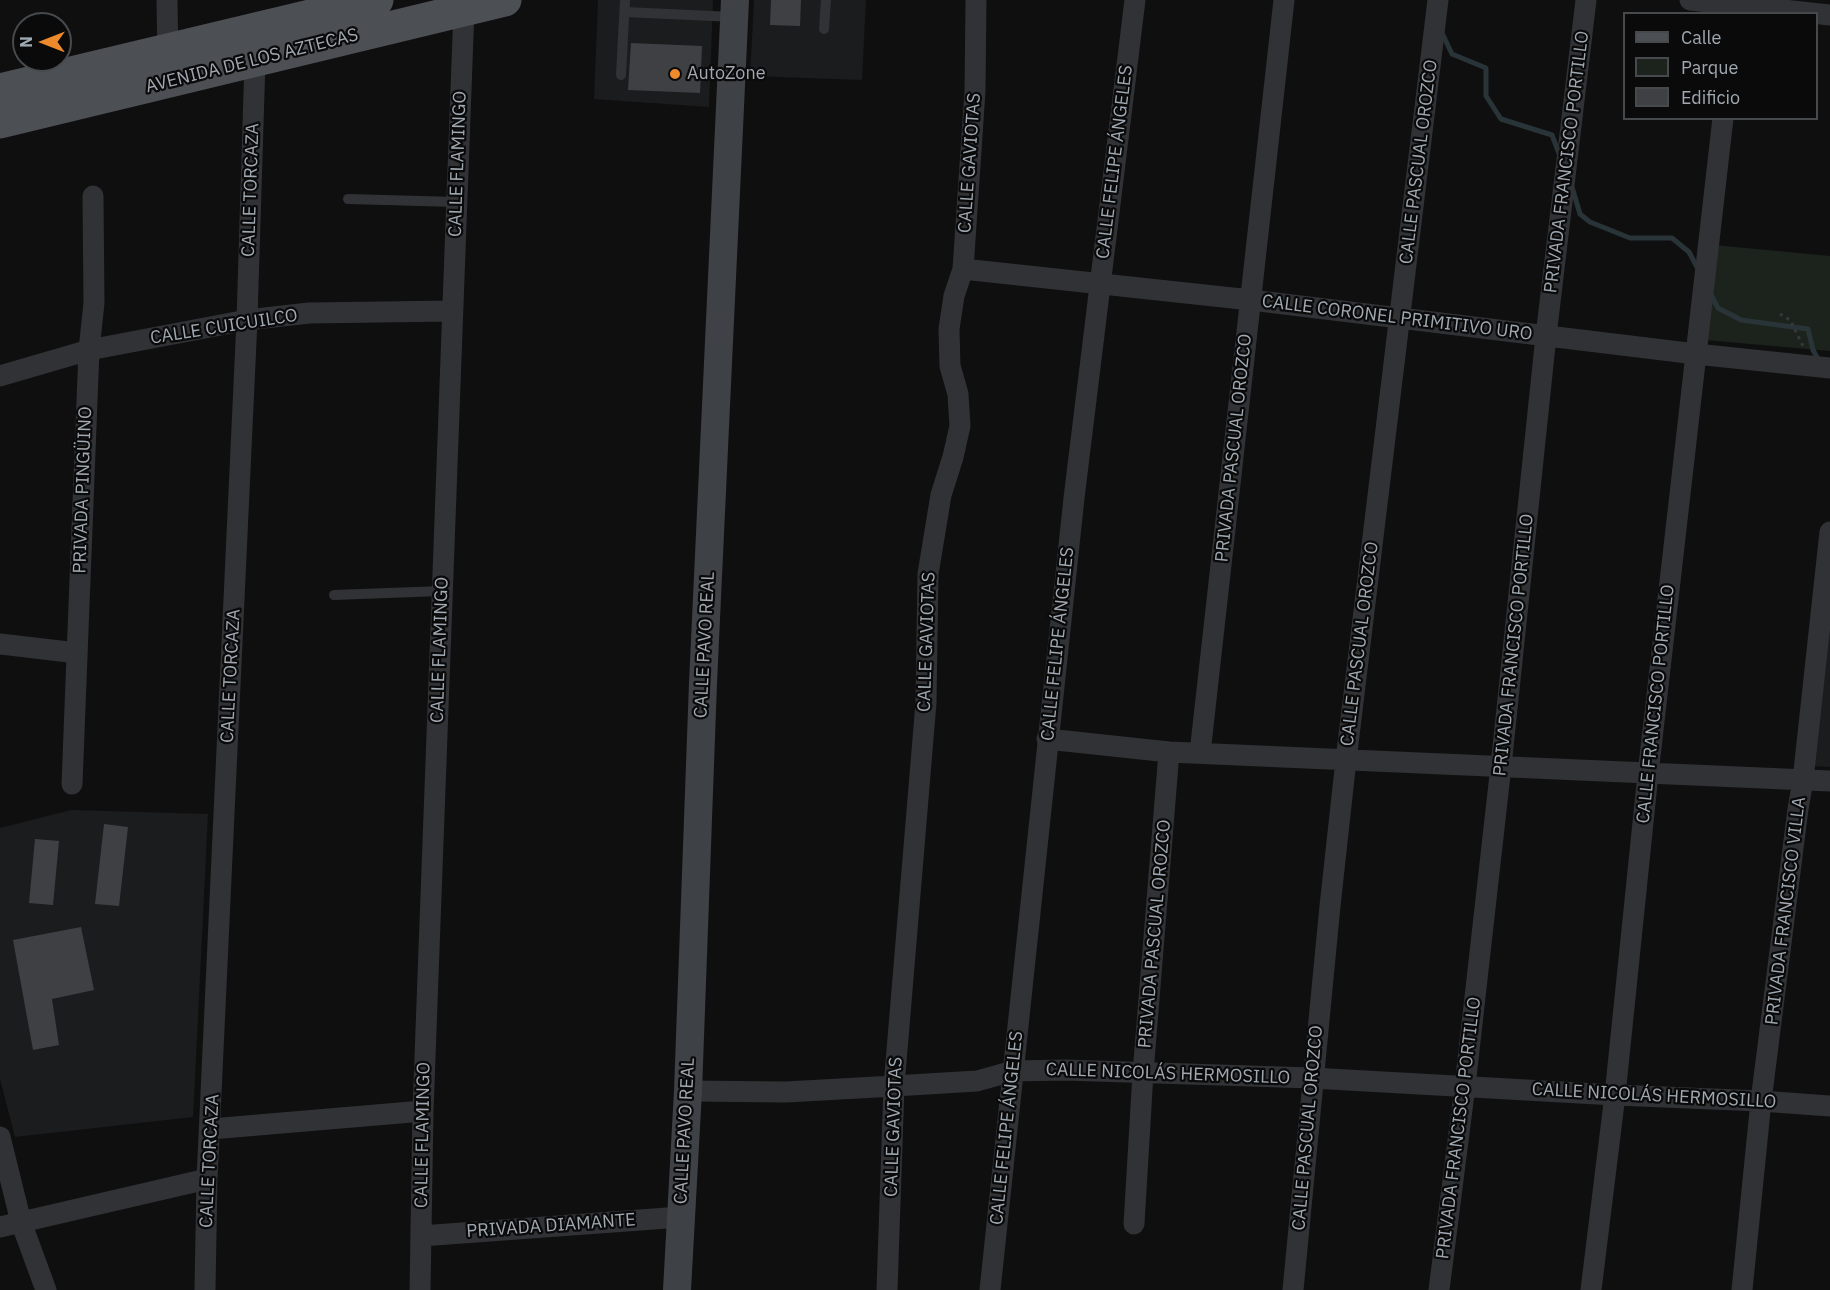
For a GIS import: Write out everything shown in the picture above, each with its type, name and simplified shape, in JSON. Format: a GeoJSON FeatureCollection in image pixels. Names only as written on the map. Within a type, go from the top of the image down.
{"type":"FeatureCollection","features":[{"type":"Feature","properties":{"kind":"main road","name":"AVENIDA DE LOS AZTECAS"},"geometry":{"type":"LineString","coordinates":[[0,122],[377,0]]}},
{"type":"Feature","properties":{"kind":"main road","name":"AVENIDA DE LOS AZTECAS"},"geometry":{"type":"LineString","coordinates":[[0,90],[168,67],[255,61],[505,0]]}},
{"type":"Feature","properties":{"kind":"street"},"geometry":{"type":"LineString","coordinates":[[167,0],[168,67]]}},
{"type":"Feature","properties":{"kind":"street","name":"CALLE GAVIOTAS"},"geometry":{"type":"LineString","coordinates":[[887,1290],[894,1086],[926,703],[928,574],[941,495],[960,426],[958,394],[950,366],[949,329],[954,296],[963,268],[975,91],[976,0]]}},
{"type":"Feature","properties":{"kind":"street","name":"CALLE FELIPE ÁNGELES"},"geometry":{"type":"LineString","coordinates":[[990,1290],[1072,509],[1135,0]]}},
{"type":"Feature","properties":{"kind":"street","name":"PRIVADA PASCUAL OROZCO"},"geometry":{"type":"LineString","coordinates":[[1200,753],[1284,0]]}},
{"type":"Feature","properties":{"kind":"street","name":"CALLE PASCUAL OROZCO"},"geometry":{"type":"LineString","coordinates":[[1293,1290],[1312,1078],[1346,760],[1438,0]]}},
{"type":"Feature","properties":{"kind":"street","name":"PRIVADA FRANCISCO PORTILLO"},"geometry":{"type":"LineString","coordinates":[[1439,1290],[1465,1086],[1546,336],[1586,0]]}},
{"type":"Feature","properties":{"kind":"street"},"geometry":{"type":"LineString","coordinates":[[1690,0],[1799,12]]}},
{"type":"Feature","properties":{"kind":"street","name":"CALLE PAVO REAL"},"geometry":{"type":"LineString","coordinates":[[677,1290],[688,1091],[704,671],[735,8]]}},
{"type":"Feature","properties":{"kind":"street","name":"CALLE FLAMINGO"},"geometry":{"type":"LineString","coordinates":[[420,1290],[423,1111],[464,9]]}},
{"type":"Feature","properties":{"kind":"street","name":"CALLE TORCAZA"},"geometry":{"type":"LineString","coordinates":[[205,1290],[207,1179],[247,320],[255,61]]}},
{"type":"Feature","properties":{"kind":"street","name":"CALLE FRANCISCO PORTILLO"},"geometry":{"type":"LineString","coordinates":[[1591,1290],[1615,1095],[1648,774],[1723,120]]}},
{"type":"Feature","properties":{"kind":"street","name":"PRIVADA PINGÜINO"},"geometry":{"type":"LineString","coordinates":[[72,784],[89,350],[94,303],[93,196]]}},
{"type":"Feature","properties":{"kind":"street","name":"CALLE CORONEL PRIMITIVO URO"},"geometry":{"type":"LineString","coordinates":[[963,268],[1821,367]]}},
{"type":"Feature","properties":{"kind":"street","name":"CALLE CUICUILCO"},"geometry":{"type":"LineString","coordinates":[[0,376],[89,350],[247,320],[309,313],[452,311]]}},
{"type":"Feature","properties":{"kind":"street","name":"PRIVADA FRANCISCO VILLA"},"geometry":{"type":"LineString","coordinates":[[1742,1290],[1761,1101],[1803,780],[1830,532]]}},
{"type":"Feature","properties":{"kind":"street"},"geometry":{"type":"LineString","coordinates":[[0,644],[76,653]]}},
{"type":"Feature","properties":{"kind":"street"},"geometry":{"type":"LineString","coordinates":[[1047,739],[1169,752],[1830,782]]}},
{"type":"Feature","properties":{"kind":"street","name":"PRIVADA PASCUAL OROZCO"},"geometry":{"type":"LineString","coordinates":[[1134,1224],[1143,1073],[1169,752]]}},
{"type":"Feature","properties":{"kind":"street","name":"CALLE NICOLÁS HERMOSILLO"},"geometry":{"type":"LineString","coordinates":[[688,1091],[786,1092],[894,1086],[977,1080],[1013,1071],[1065,1070],[1312,1078],[1830,1106]]}},
{"type":"Feature","properties":{"kind":"street"},"geometry":{"type":"LineString","coordinates":[[211,1129],[423,1111]]}},
{"type":"Feature","properties":{"kind":"street"},"geometry":{"type":"LineString","coordinates":[[0,1137],[21,1222],[46,1290]]}},
{"type":"Feature","properties":{"kind":"street"},"geometry":{"type":"LineString","coordinates":[[0,1227],[207,1179]]}},
{"type":"Feature","properties":{"kind":"street","name":"PRIVADA DIAMANTE"},"geometry":{"type":"LineString","coordinates":[[421,1236],[681,1217]]}},
{"type":"Feature","properties":{"kind":"lane"},"geometry":{"type":"LineString","coordinates":[[824,29],[826,0]]}},
{"type":"Feature","properties":{"kind":"lane"},"geometry":{"type":"LineString","coordinates":[[621,75],[625,6],[735,8]]}},
{"type":"Feature","properties":{"kind":"lane"},"geometry":{"type":"LineString","coordinates":[[348,199],[457,202]]}},
{"type":"Feature","properties":{"kind":"lane"},"geometry":{"type":"LineString","coordinates":[[334,595],[442,591]]}},
{"type":"Feature","properties":{"kind":"path"},"geometry":{"type":"LineString","coordinates":[[1780,314],[1790,320],[1821,367]]}},
{"type":"Feature","properties":{"kind":"shaded area"},"geometry":{"type":"Polygon","coordinates":[[[598,0],[713,0],[709,107],[594,99],[598,0]]]}},
{"type":"Feature","properties":{"kind":"shaded area"},"geometry":{"type":"Polygon","coordinates":[[[754,0],[866,0],[862,80],[750,76],[754,0]]]}},
{"type":"Feature","properties":{"kind":"shaded area"},"geometry":{"type":"Polygon","coordinates":[[[1830,602],[1830,767],[1813,766],[1830,602]]]}},
{"type":"Feature","properties":{"kind":"shaded area"},"geometry":{"type":"Polygon","coordinates":[[[71,810],[208,814],[193,1117],[15,1137],[0,1079],[0,828],[71,810]]]}},
{"type":"Feature","properties":{"kind":"green space"},"geometry":{"type":"Polygon","coordinates":[[[1714,245],[1830,256],[1830,351],[1706,340],[1714,245]]]}},
{"type":"Feature","properties":{"kind":"building"},"geometry":{"type":"Polygon","coordinates":[[[771,0],[801,0],[800,26],[770,25],[771,0]]]}},
{"type":"Feature","properties":{"kind":"building"},"geometry":{"type":"Polygon","coordinates":[[[631,43],[702,46],[700,93],[628,90],[631,43]]]}},
{"type":"Feature","properties":{"kind":"building"},"geometry":{"type":"Polygon","coordinates":[[[104,824],[128,827],[119,906],[95,904],[104,824]]]}},
{"type":"Feature","properties":{"kind":"building"},"geometry":{"type":"Polygon","coordinates":[[[35,839],[59,841],[53,905],[29,903],[35,839]]]}},
{"type":"Feature","properties":{"kind":"building"},"geometry":{"type":"Polygon","coordinates":[[[81,927],[94,990],[52,999],[59,1045],[33,1050],[13,940],[81,927]]]}},
{"type":"Feature","properties":{"kind":"waterway"},"geometry":{"type":"LineString","coordinates":[[1442,33],[1452,54],[1486,68],[1486,96],[1501,119],[1552,135],[1560,156]]}},
{"type":"Feature","properties":{"kind":"waterway"},"geometry":{"type":"LineString","coordinates":[[1572,187],[1580,214],[1590,222],[1630,238],[1672,238],[1689,252],[1698,269]]}},
{"type":"Feature","properties":{"kind":"waterway"},"geometry":{"type":"LineString","coordinates":[[1710,293],[1718,308],[1741,320],[1808,329],[1813,350],[1819,361]]}},
{"type":"Feature","properties":{"kind":"place","name":"AutoZone"},"geometry":{"type":"Point","coordinates":[675,74]}}]}
